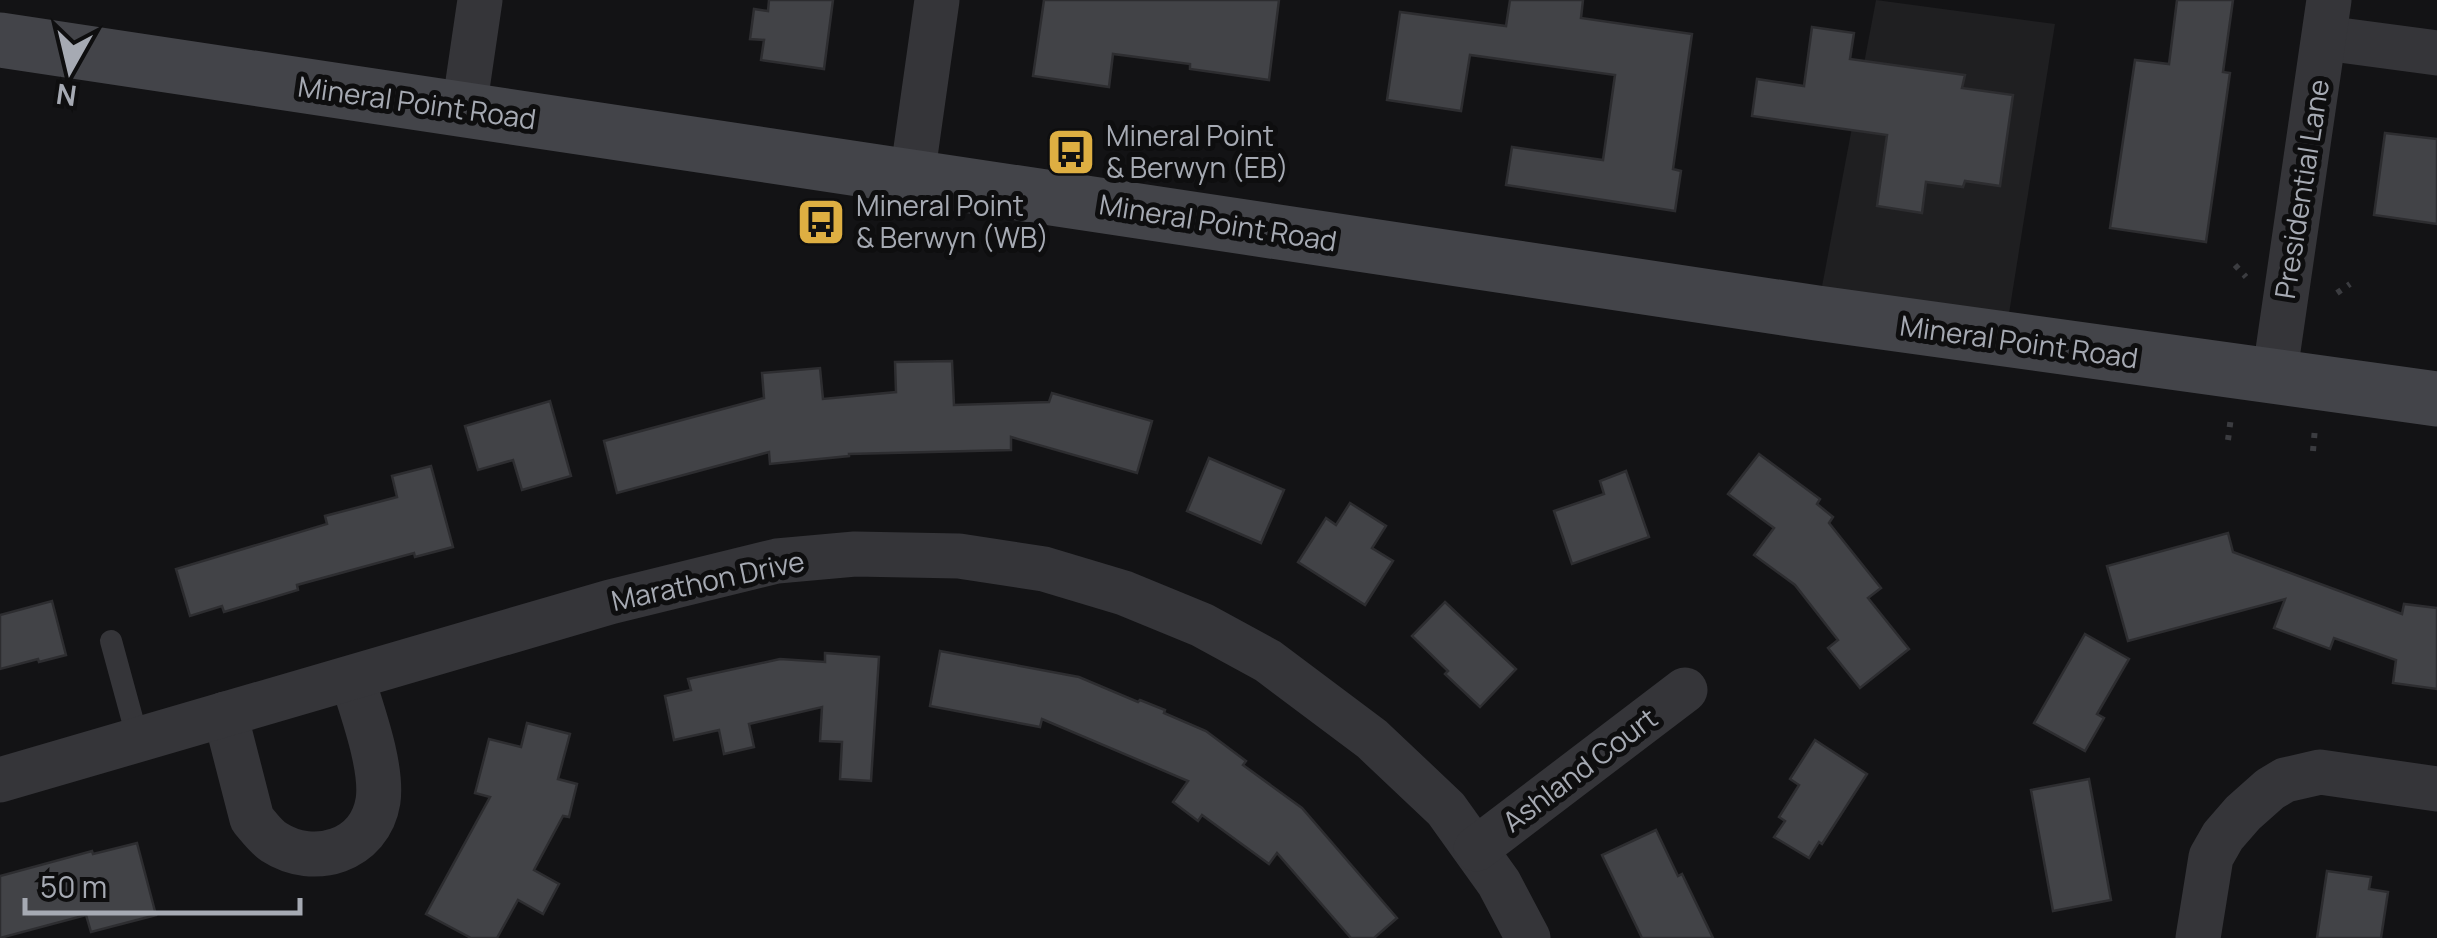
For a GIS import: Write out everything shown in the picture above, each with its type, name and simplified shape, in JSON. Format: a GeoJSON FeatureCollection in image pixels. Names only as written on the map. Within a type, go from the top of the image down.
{"type":"FeatureCollection","features":[{"type":"Feature","properties":{"kind":"main road","name":"Mineral Point Road"},"geometry":{"type":"LineString","coordinates":[[0,40],[1817,313],[2437,399]]}},
{"type":"Feature","properties":{"kind":"street"},"geometry":{"type":"LineString","coordinates":[[464,109],[480,0]]}},
{"type":"Feature","properties":{"kind":"street"},"geometry":{"type":"LineString","coordinates":[[912,177],[937,0]]}},
{"type":"Feature","properties":{"kind":"street"},"geometry":{"type":"LineString","coordinates":[[2327,19],[2437,54]]}},
{"type":"Feature","properties":{"kind":"street","name":"Presidential Lane"},"geometry":{"type":"LineString","coordinates":[[2274,378],[2327,19]]}},
{"type":"Feature","properties":{"kind":"street","name":"Marathon Drive"},"geometry":{"type":"LineString","coordinates":[[0,780],[610,602],[777,561],[855,554],[958,556],[1044,569],[1124,593],[1202,625],[1268,662],[1372,739],[1446,808],[1499,883],[1528,938]]}},
{"type":"Feature","properties":{"kind":"street"},"geometry":{"type":"LineString","coordinates":[[224,714],[252,819],[261,831],[291,850],[322,855],[333,852],[359,840],[378,803],[371,742],[352,678]]}},
{"type":"Feature","properties":{"kind":"street","name":"Ashland Court"},"geometry":{"type":"LineString","coordinates":[[1476,849],[1685,690]]}},
{"type":"Feature","properties":{"kind":"street"},"geometry":{"type":"LineString","coordinates":[[2198,938],[2211,857],[2223,836],[2270,788],[2285,780],[2320,772],[2437,789]]}},
{"type":"Feature","properties":{"kind":"lane"},"geometry":{"type":"LineString","coordinates":[[111,641],[138,740]]}},
{"type":"Feature","properties":{"kind":"path"},"geometry":{"type":"LineString","coordinates":[[2236,265],[2246,277]]}},
{"type":"Feature","properties":{"kind":"path"},"geometry":{"type":"LineString","coordinates":[[2337,293],[2350,284]]}},
{"type":"Feature","properties":{"kind":"path"},"geometry":{"type":"LineString","coordinates":[[2228,440],[2232,412]]}},
{"type":"Feature","properties":{"kind":"path"},"geometry":{"type":"LineString","coordinates":[[2313,452],[2316,426]]}},
{"type":"Feature","properties":{"kind":"shaded area"},"geometry":{"type":"Polygon","coordinates":[[[1876,0],[2055,24],[2005,339],[1817,313],[1876,0]]]}},
{"type":"Feature","properties":{"kind":"building"},"geometry":{"type":"Polygon","coordinates":[[[769,0],[833,0],[824,69],[761,60],[764,40],[750,39],[754,9],[768,11],[769,0]]]}},
{"type":"Feature","properties":{"kind":"building"},"geometry":{"type":"Polygon","coordinates":[[[1044,0],[1279,0],[1269,80],[1113,54],[1109,87],[1033,76],[1044,0]]]}},
{"type":"Feature","properties":{"kind":"building"},"geometry":{"type":"Polygon","coordinates":[[[1510,0],[1583,0],[1581,18],[1692,34],[1673,169],[1681,171],[1675,211],[1506,185],[1512,147],[1603,160],[1615,75],[1470,55],[1461,111],[1387,100],[1400,12],[1506,26],[1510,0]]]}},
{"type":"Feature","properties":{"kind":"building"},"geometry":{"type":"Polygon","coordinates":[[[2177,0],[2233,0],[2223,72],[2230,73],[2206,242],[2110,228],[2135,60],[2169,64],[2177,0]]]}},
{"type":"Feature","properties":{"kind":"building"},"geometry":{"type":"Polygon","coordinates":[[[1812,27],[1854,33],[1850,59],[1965,75],[1962,88],[2013,95],[2000,186],[1965,181],[1963,187],[1926,182],[1922,213],[1877,206],[1887,135],[1752,116],[1757,79],[1804,86],[1812,27]]]}},
{"type":"Feature","properties":{"kind":"building"},"geometry":{"type":"Polygon","coordinates":[[[2385,133],[2437,139],[2437,224],[2374,215],[2385,133]]]}},
{"type":"Feature","properties":{"kind":"building"},"geometry":{"type":"Polygon","coordinates":[[[952,361],[954,405],[1049,402],[1052,393],[1152,421],[1137,473],[1011,437],[1011,450],[849,454],[770,464],[769,452],[617,493],[604,441],[764,398],[762,373],[820,368],[823,399],[896,392],[895,362],[952,361]]]}},
{"type":"Feature","properties":{"kind":"building"},"geometry":{"type":"Polygon","coordinates":[[[550,401],[571,476],[522,490],[513,460],[478,470],[465,426],[550,401]]]}},
{"type":"Feature","properties":{"kind":"building"},"geometry":{"type":"Polygon","coordinates":[[[1759,454],[1820,499],[1817,504],[1833,517],[1829,523],[1881,588],[1868,598],[1909,649],[1860,688],[1828,648],[1838,640],[1795,585],[1754,555],[1774,528],[1728,494],[1759,454]]]}},
{"type":"Feature","properties":{"kind":"building"},"geometry":{"type":"Polygon","coordinates":[[[1209,458],[1284,490],[1261,543],[1187,511],[1209,458]]]}},
{"type":"Feature","properties":{"kind":"building"},"geometry":{"type":"Polygon","coordinates":[[[431,466],[453,547],[415,557],[414,553],[297,585],[298,590],[224,612],[222,606],[190,616],[176,569],[327,524],[325,516],[397,497],[392,476],[431,466]]]}},
{"type":"Feature","properties":{"kind":"building"},"geometry":{"type":"Polygon","coordinates":[[[1626,471],[1649,537],[1572,564],[1554,511],[1604,494],[1600,481],[1626,471]]]}},
{"type":"Feature","properties":{"kind":"building"},"geometry":{"type":"Polygon","coordinates":[[[1350,503],[1386,526],[1372,548],[1393,561],[1365,605],[1298,562],[1326,518],[1336,525],[1350,503]]]}},
{"type":"Feature","properties":{"kind":"building"},"geometry":{"type":"Polygon","coordinates":[[[2228,533],[2233,552],[2402,614],[2404,604],[2437,608],[2437,689],[2393,683],[2396,660],[2334,638],[2330,649],[2274,628],[2285,599],[2128,641],[2107,566],[2228,533]]]}},
{"type":"Feature","properties":{"kind":"building"},"geometry":{"type":"Polygon","coordinates":[[[52,601],[66,655],[0,669],[0,615],[52,601]]]}},
{"type":"Feature","properties":{"kind":"building"},"geometry":{"type":"Polygon","coordinates":[[[1445,602],[1516,669],[1480,707],[1412,636],[1445,602]]]}},
{"type":"Feature","properties":{"kind":"building"},"geometry":{"type":"Polygon","coordinates":[[[2085,634],[2129,659],[2097,714],[2104,718],[2085,751],[2034,723],[2085,634]]]}},
{"type":"Feature","properties":{"kind":"building"},"geometry":{"type":"Polygon","coordinates":[[[940,651],[1079,677],[1165,710],[1164,713],[1206,731],[1246,761],[1243,765],[1302,808],[1397,918],[1374,938],[1351,938],[1277,853],[1269,864],[1202,815],[1198,821],[1173,802],[1188,781],[1042,719],[1040,727],[930,706],[940,651]]]}},
{"type":"Feature","properties":{"kind":"building"},"geometry":{"type":"Polygon","coordinates":[[[825,653],[879,657],[871,781],[840,779],[842,742],[820,741],[822,707],[749,724],[754,747],[724,754],[719,730],[674,740],[665,696],[691,690],[688,679],[780,659],[825,662],[825,653]]]}},
{"type":"Feature","properties":{"kind":"building"},"geometry":{"type":"Polygon","coordinates":[[[527,723],[570,734],[558,779],[577,784],[569,817],[563,816],[534,870],[559,884],[543,914],[518,900],[497,938],[471,938],[426,914],[490,797],[475,793],[489,739],[521,747],[527,723]]]}},
{"type":"Feature","properties":{"kind":"building"},"geometry":{"type":"Polygon","coordinates":[[[1815,740],[1867,774],[1809,858],[1774,837],[1785,821],[1779,817],[1799,785],[1790,779],[1815,740]]]}},
{"type":"Feature","properties":{"kind":"building"},"geometry":{"type":"Polygon","coordinates":[[[2089,779],[2111,900],[2053,911],[2031,790],[2089,779]]]}},
{"type":"Feature","properties":{"kind":"building"},"geometry":{"type":"Polygon","coordinates":[[[1656,830],[1713,938],[1642,938],[1602,855],[1656,830]]]}},
{"type":"Feature","properties":{"kind":"building"},"geometry":{"type":"Polygon","coordinates":[[[137,843],[156,915],[91,932],[86,915],[0,938],[0,876],[137,843]]]}},
{"type":"Feature","properties":{"kind":"building"},"geometry":{"type":"Polygon","coordinates":[[[2327,871],[2371,877],[2369,889],[2388,892],[2381,938],[2317,938],[2327,871]]]}},
{"type":"Feature","properties":{"kind":"place","name":"Mineral Point & Berwyn (EB)"},"geometry":{"type":"Point","coordinates":[1071,152]}},
{"type":"Feature","properties":{"kind":"place","name":"Mineral Point & Berwyn (WB)"},"geometry":{"type":"Point","coordinates":[821,222]}}]}
